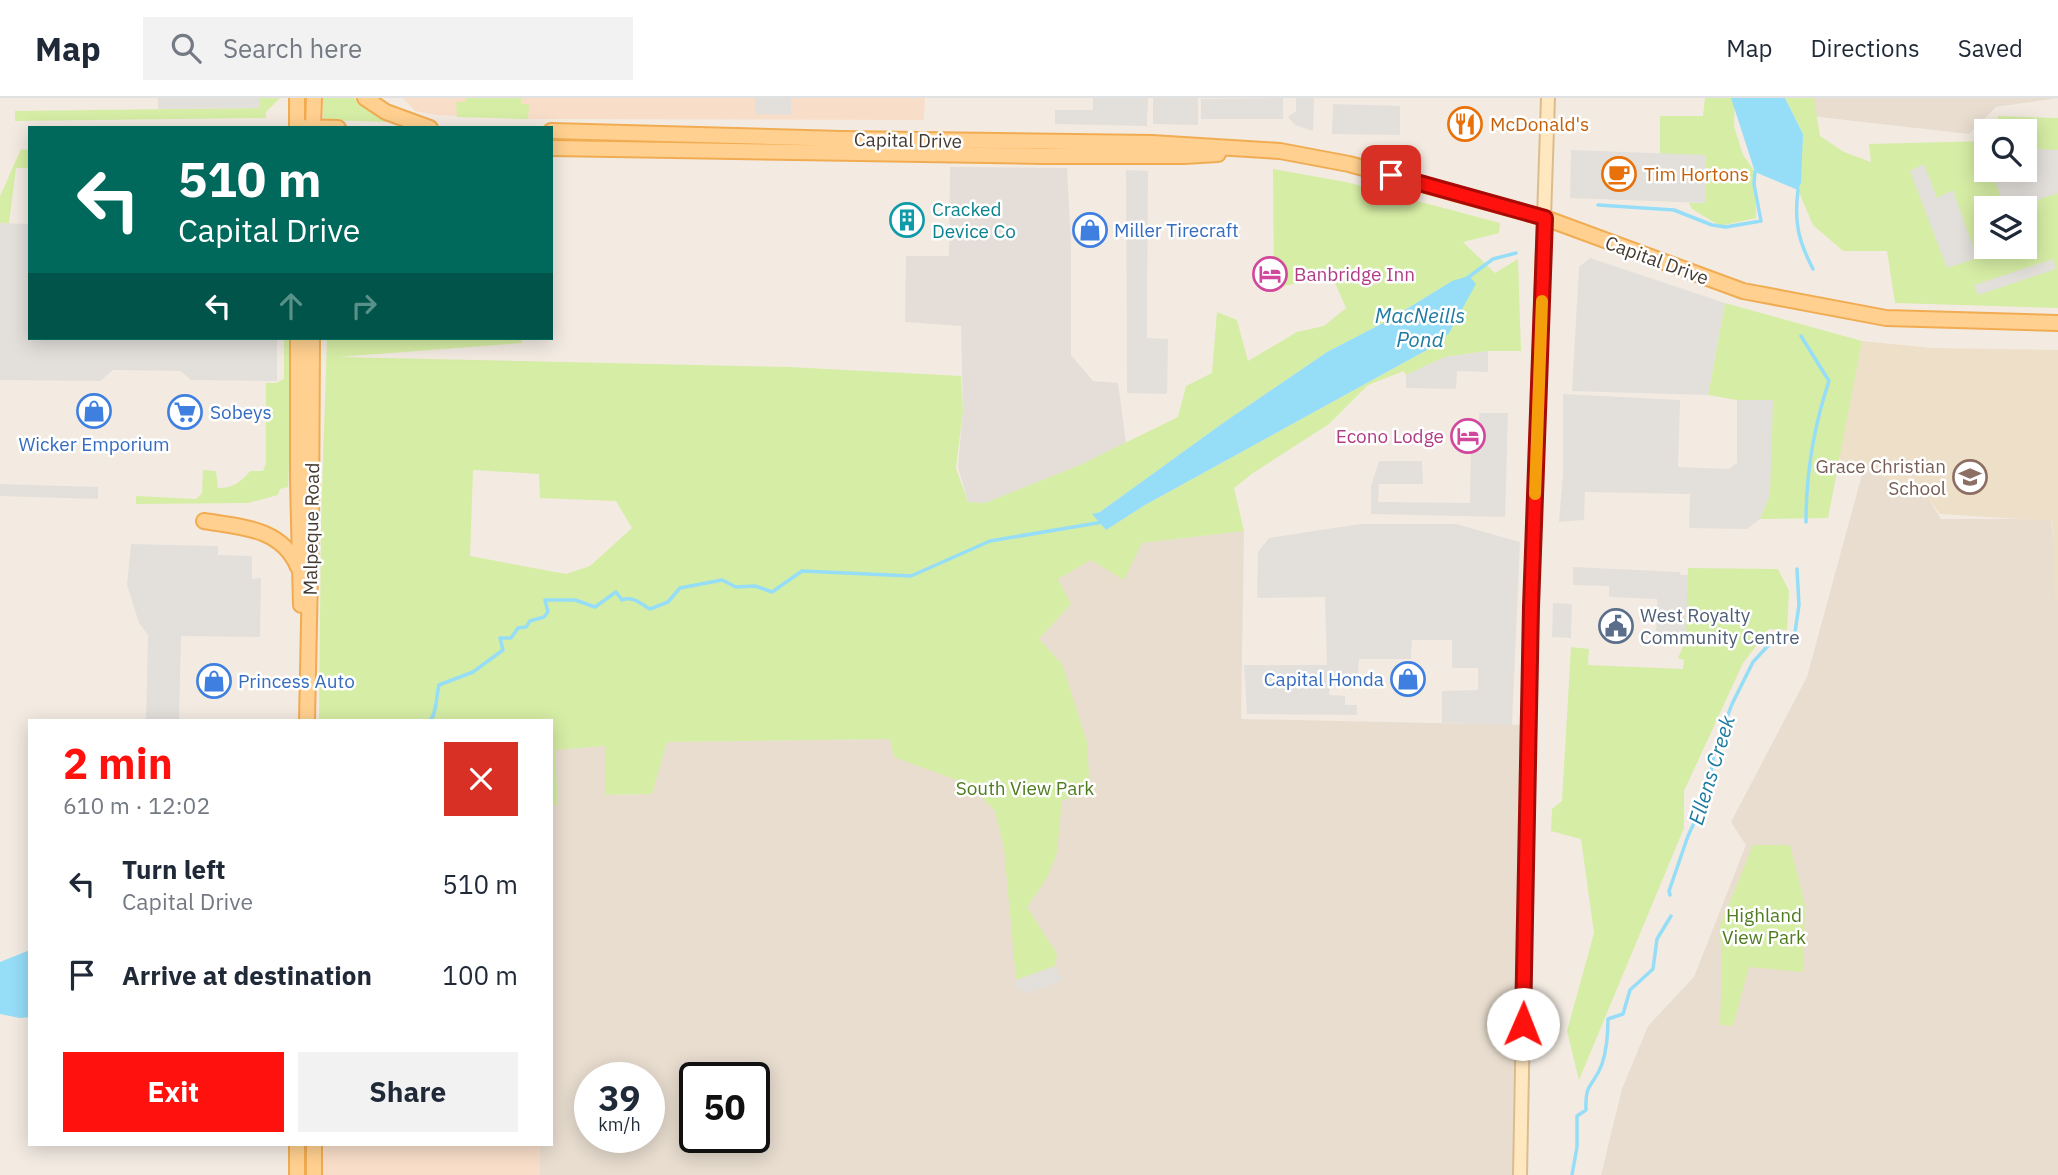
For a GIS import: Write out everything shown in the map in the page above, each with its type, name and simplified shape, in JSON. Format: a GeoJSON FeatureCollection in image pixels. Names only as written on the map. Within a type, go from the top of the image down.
{"type":"FeatureCollection","features":[{"type":"Feature","properties":{"kind":"main road"},"geometry":{"type":"LineString","coordinates":[[297,98],[297,126]]}},
{"type":"Feature","properties":{"kind":"main road"},"geometry":{"type":"LineString","coordinates":[[313,126],[314,98]]}},
{"type":"Feature","properties":{"kind":"main road"},"geometry":{"type":"LineString","coordinates":[[365,98],[386,112],[424,126]]}},
{"type":"Feature","properties":{"kind":"main road"},"geometry":{"type":"LineString","coordinates":[[1520,1175],[1531,607],[1548,98]]}},
{"type":"Feature","properties":{"kind":"main road","name":"Capital Drive"},"geometry":{"type":"LineString","coordinates":[[553,131],[1152,143],[1264,151]]}},
{"type":"Feature","properties":{"kind":"main road","name":"Capital Drive"},"geometry":{"type":"LineString","coordinates":[[553,148],[1112,157],[1280,151],[1349,164],[1545,218],[1743,291],[1886,318],[2058,323]]}},
{"type":"Feature","properties":{"kind":"main road"},"geometry":{"type":"LineString","coordinates":[[298,340],[301,606],[309,658]]}},
{"type":"Feature","properties":{"kind":"main road","name":"Malpeque Road"},"geometry":{"type":"LineString","coordinates":[[307,719],[312,340]]}},
{"type":"Feature","properties":{"kind":"main road"},"geometry":{"type":"LineString","coordinates":[[204,521],[261,530],[279,541],[294,558],[300,572]]}},
{"type":"Feature","properties":{"kind":"main road"},"geometry":{"type":"LineString","coordinates":[[297,1146],[297,1175]]}},
{"type":"Feature","properties":{"kind":"main road"},"geometry":{"type":"LineString","coordinates":[[314,1146],[314,1175]]}},
{"type":"Feature","properties":{"kind":"shaded area"},"geometry":{"type":"Polygon","coordinates":[[[158,98],[260,98],[260,108],[158,109],[158,98]]]}},
{"type":"Feature","properties":{"kind":"shaded area"},"geometry":{"type":"Polygon","coordinates":[[[403,98],[925,98],[924,120],[528,119],[436,115],[415,111],[403,98]]]}},
{"type":"Feature","properties":{"kind":"shaded area"},"geometry":{"type":"Polygon","coordinates":[[[755,98],[791,98],[791,115],[755,114],[755,98]]]}},
{"type":"Feature","properties":{"kind":"shaded area"},"geometry":{"type":"Polygon","coordinates":[[[1093,98],[1148,98],[1147,126],[1055,124],[1055,110],[1093,110],[1093,98]]]}},
{"type":"Feature","properties":{"kind":"shaded area"},"geometry":{"type":"Polygon","coordinates":[[[1153,98],[1198,98],[1198,125],[1153,124],[1153,98]]]}},
{"type":"Feature","properties":{"kind":"shaded area"},"geometry":{"type":"Polygon","coordinates":[[[1283,98],[1283,119],[1201,119],[1201,99],[1283,98]]]}},
{"type":"Feature","properties":{"kind":"shaded area"},"geometry":{"type":"Polygon","coordinates":[[[1296,98],[1314,98],[1313,131],[1295,125],[1288,117],[1296,111],[1296,98]]]}},
{"type":"Feature","properties":{"kind":"shaded area"},"geometry":{"type":"Polygon","coordinates":[[[1805,98],[2058,98],[1996,107],[1984,119],[1974,119],[1974,129],[1969,134],[1802,115],[1805,98]]]}},
{"type":"Feature","properties":{"kind":"shaded area"},"geometry":{"type":"Polygon","coordinates":[[[1333,104],[1400,106],[1400,135],[1332,134],[1333,104]]]}},
{"type":"Feature","properties":{"kind":"shaded area"},"geometry":{"type":"Polygon","coordinates":[[[2037,149],[2058,150],[2058,193],[2037,200],[2037,196],[2001,196],[1995,182],[2037,182],[2037,149]]]}},
{"type":"Feature","properties":{"kind":"shaded area"},"geometry":{"type":"Polygon","coordinates":[[[1571,150],[1706,155],[1705,203],[1570,198],[1571,150]]]}},
{"type":"Feature","properties":{"kind":"shaded area"},"geometry":{"type":"Polygon","coordinates":[[[1924,164],[1937,198],[1953,190],[1974,250],[1974,259],[1947,268],[1910,171],[1924,164]]]}},
{"type":"Feature","properties":{"kind":"shaded area"},"geometry":{"type":"Polygon","coordinates":[[[950,167],[1067,168],[1071,246],[1071,355],[1093,381],[1118,383],[1126,443],[1080,465],[985,503],[968,502],[958,467],[963,411],[961,326],[905,322],[906,256],[949,256],[950,167]]]}},
{"type":"Feature","properties":{"kind":"shaded area"},"geometry":{"type":"Polygon","coordinates":[[[1126,170],[1148,171],[1147,338],[1168,339],[1167,394],[1127,393],[1126,170]]]}},
{"type":"Feature","properties":{"kind":"shaded area"},"geometry":{"type":"Polygon","coordinates":[[[0,223],[28,224],[28,340],[277,340],[277,381],[191,380],[181,371],[113,370],[100,381],[0,380],[0,223]]]}},
{"type":"Feature","properties":{"kind":"shaded area"},"geometry":{"type":"Polygon","coordinates":[[[1590,258],[1725,303],[1708,395],[1572,391],[1579,267],[1590,258]]]}},
{"type":"Feature","properties":{"kind":"shaded area"},"geometry":{"type":"Polygon","coordinates":[[[2053,259],[2056,269],[1978,295],[1974,285],[2053,259]]]}},
{"type":"Feature","properties":{"kind":"shaded area","name":"Grace Christian School"},"geometry":{"type":"Polygon","coordinates":[[[1862,341],[1932,348],[2058,350],[2058,599],[2055,599],[2052,521],[1940,514],[1926,495],[1839,459],[1862,341]]]}},
{"type":"Feature","properties":{"kind":"shaded area"},"geometry":{"type":"Polygon","coordinates":[[[1488,351],[1488,372],[1457,371],[1456,389],[1406,388],[1406,375],[1445,357],[1488,351]]]}},
{"type":"Feature","properties":{"kind":"shaded area"},"geometry":{"type":"Polygon","coordinates":[[[1563,394],[1680,400],[1678,467],[1728,469],[1737,463],[1737,400],[1773,400],[1770,494],[1760,519],[1747,529],[1689,528],[1690,494],[1585,492],[1584,520],[1559,522],[1563,474],[1563,394]]]}},
{"type":"Feature","properties":{"kind":"shaded area"},"geometry":{"type":"Polygon","coordinates":[[[1479,413],[1508,413],[1505,517],[1371,514],[1371,486],[1379,461],[1422,461],[1423,484],[1379,484],[1378,502],[1470,503],[1471,437],[1479,437],[1479,413]]]}},
{"type":"Feature","properties":{"kind":"shaded area"},"geometry":{"type":"Polygon","coordinates":[[[1867,456],[1921,486],[1941,519],[2051,519],[2058,600],[2058,1175],[1601,1175],[1622,1089],[1648,1026],[1694,977],[1746,845],[1731,822],[1807,677],[1867,456]]]}},
{"type":"Feature","properties":{"kind":"shaded area"},"geometry":{"type":"Polygon","coordinates":[[[0,484],[98,487],[98,499],[0,496],[0,484]]]}},
{"type":"Feature","properties":{"kind":"shaded area"},"geometry":{"type":"Polygon","coordinates":[[[1360,524],[1456,524],[1520,542],[1512,725],[1442,723],[1442,691],[1478,690],[1478,668],[1452,668],[1452,640],[1412,640],[1411,659],[1359,659],[1358,675],[1338,675],[1337,683],[1330,683],[1329,695],[1345,696],[1345,705],[1357,705],[1357,715],[1247,714],[1244,665],[1327,665],[1325,597],[1257,598],[1258,552],[1269,538],[1360,524]]]}},
{"type":"Feature","properties":{"kind":"shaded area"},"geometry":{"type":"Polygon","coordinates":[[[1244,531],[1241,719],[1528,725],[1517,1175],[540,1175],[540,1146],[553,1146],[553,805],[558,805],[554,750],[605,746],[606,795],[652,794],[666,742],[891,739],[1062,664],[1039,639],[1070,604],[1058,579],[1091,560],[1142,543],[1244,531]]]}},
{"type":"Feature","properties":{"kind":"shaded area"},"geometry":{"type":"Polygon","coordinates":[[[131,544],[218,546],[218,555],[252,556],[252,579],[261,578],[260,637],[181,636],[179,719],[146,719],[148,635],[139,623],[127,585],[131,544]]]}},
{"type":"Feature","properties":{"kind":"shaded area"},"geometry":{"type":"Polygon","coordinates":[[[1573,567],[1680,572],[1680,575],[1688,575],[1686,640],[1656,639],[1657,599],[1609,597],[1609,586],[1573,585],[1573,567]]]}},
{"type":"Feature","properties":{"kind":"shaded area"},"geometry":{"type":"Polygon","coordinates":[[[1553,603],[1572,604],[1571,638],[1552,637],[1553,603]]]}},
{"type":"Feature","properties":{"kind":"shaded area"},"geometry":{"type":"Polygon","coordinates":[[[1055,966],[1063,980],[1027,994],[1016,988],[1016,980],[1055,966]]]}},
{"type":"Feature","properties":{"kind":"shaded area"},"geometry":{"type":"Polygon","coordinates":[[[318,1146],[540,1146],[540,1175],[319,1175],[318,1146]]]}},
{"type":"Feature","properties":{"kind":"green space"},"geometry":{"type":"Polygon","coordinates":[[[260,98],[280,98],[266,112],[266,118],[15,121],[15,111],[259,108],[260,98]]]}},
{"type":"Feature","properties":{"kind":"green space"},"geometry":{"type":"Polygon","coordinates":[[[323,98],[354,98],[389,122],[323,120],[323,98]]]}},
{"type":"Feature","properties":{"kind":"green space"},"geometry":{"type":"Polygon","coordinates":[[[465,98],[521,98],[521,104],[529,104],[528,119],[457,117],[456,102],[465,102],[465,98]]]}},
{"type":"Feature","properties":{"kind":"green space"},"geometry":{"type":"Polygon","coordinates":[[[1705,98],[1735,98],[1734,126],[1743,155],[1755,172],[1756,218],[1720,226],[1692,209],[1689,203],[1704,203],[1706,156],[1660,154],[1660,116],[1703,116],[1705,98]]]}},
{"type":"Feature","properties":{"kind":"green space"},"geometry":{"type":"Polygon","coordinates":[[[1785,98],[1814,98],[1820,136],[1844,152],[1871,162],[1869,144],[1974,141],[1974,182],[2037,182],[2037,119],[1998,119],[1998,116],[2058,118],[2058,308],[1895,303],[1887,251],[1843,251],[1813,225],[1798,190],[1803,134],[1785,98]]]}},
{"type":"Feature","properties":{"kind":"green space"},"geometry":{"type":"Polygon","coordinates":[[[21,149],[28,150],[28,168],[16,168],[9,223],[0,223],[0,196],[21,149]]]}},
{"type":"Feature","properties":{"kind":"green space","name":"South View Park"},"geometry":{"type":"Polygon","coordinates":[[[1273,169],[1346,182],[1500,223],[1499,233],[1463,242],[1495,273],[1518,259],[1521,351],[1488,351],[1445,357],[1406,375],[1404,371],[1368,385],[1329,424],[1234,488],[1244,531],[1142,543],[1124,580],[1091,560],[1058,579],[1071,604],[1039,639],[1062,664],[1087,742],[1090,792],[1062,800],[1057,853],[1047,878],[1027,907],[1057,954],[1055,966],[1016,980],[1004,848],[995,811],[970,785],[894,757],[890,739],[667,742],[652,794],[605,795],[605,746],[555,750],[558,805],[553,805],[553,719],[319,719],[321,523],[327,340],[522,340],[522,343],[338,357],[789,367],[961,376],[963,411],[956,468],[968,502],[985,503],[1080,465],[1178,417],[1186,386],[1212,373],[1217,312],[1237,320],[1248,361],[1297,332],[1324,326],[1346,308],[1332,276],[1274,288],[1273,169]],[[1452,281],[1387,321],[1327,352],[1100,512],[1093,514],[1106,530],[1145,505],[1436,345],[1452,281]],[[473,470],[470,556],[566,574],[590,566],[632,528],[616,501],[540,498],[539,474],[473,470]]]}},
{"type":"Feature","properties":{"kind":"green space"},"geometry":{"type":"Polygon","coordinates":[[[1725,303],[1862,341],[1828,518],[1760,519],[1770,494],[1737,400],[1708,395],[1725,303]]]}},
{"type":"Feature","properties":{"kind":"green space"},"geometry":{"type":"Polygon","coordinates":[[[284,340],[290,340],[288,487],[280,489],[278,495],[248,503],[136,504],[136,496],[196,499],[202,493],[203,470],[216,471],[218,488],[236,484],[250,471],[263,471],[266,463],[266,383],[276,383],[284,379],[284,340]]]}},
{"type":"Feature","properties":{"kind":"green space"},"geometry":{"type":"Polygon","coordinates":[[[1688,568],[1778,569],[1789,591],[1787,630],[1769,629],[1743,663],[1684,791],[1684,828],[1579,1080],[1567,1031],[1594,933],[1581,839],[1551,831],[1552,809],[1562,801],[1571,647],[1589,649],[1588,665],[1683,669],[1684,660],[1678,658],[1685,642],[1688,568]]]}},
{"type":"Feature","properties":{"kind":"green space","name":"Highland View Park"},"geometry":{"type":"Polygon","coordinates":[[[1753,845],[1790,845],[1805,905],[1803,972],[1749,967],[1733,1026],[1720,1025],[1720,926],[1753,845]]]}},
{"type":"Feature","properties":{"kind":"water"},"geometry":{"type":"Polygon","coordinates":[[[1731,98],[1785,98],[1803,134],[1801,183],[1798,190],[1755,172],[1731,98]]]}},
{"type":"Feature","properties":{"kind":"water","name":"MacNeills Pond"},"geometry":{"type":"Polygon","coordinates":[[[1469,276],[1476,284],[1449,333],[1436,345],[1145,505],[1106,530],[1092,514],[1100,512],[1327,352],[1387,321],[1452,281],[1469,276]]]}},
{"type":"Feature","properties":{"kind":"water"},"geometry":{"type":"Polygon","coordinates":[[[28,951],[28,1017],[0,1014],[0,962],[28,951]]]}},
{"type":"Feature","properties":{"kind":"waterway"},"geometry":{"type":"LineString","coordinates":[[1598,205],[1674,210],[1712,225],[1726,227],[1761,221],[1754,184],[1755,172]]}},
{"type":"Feature","properties":{"kind":"waterway","name":"Ellens Creek"},"geometry":{"type":"LineString","coordinates":[[1798,190],[1798,231],[1813,269]]}},
{"type":"Feature","properties":{"kind":"waterway"},"geometry":{"type":"LineString","coordinates":[[1466,279],[1493,259],[1516,253]]}},
{"type":"Feature","properties":{"kind":"waterway","name":"Ellens Creek"},"geometry":{"type":"LineString","coordinates":[[1801,336],[1829,381],[1812,450],[1806,522]]}},
{"type":"Feature","properties":{"kind":"waterway"},"geometry":{"type":"LineString","coordinates":[[431,719],[439,685],[473,672],[503,650],[500,638],[511,638],[518,628],[526,627],[530,621],[544,617],[548,612],[545,600],[575,600],[595,607],[616,592],[622,600],[640,602],[650,609],[668,602],[680,588],[722,580],[736,587],[755,586],[772,592],[802,571],[911,576],[990,541],[1103,522]]}},
{"type":"Feature","properties":{"kind":"waterway","name":"Ellens Creek"},"geometry":{"type":"LineString","coordinates":[[1670,895],[1669,891],[1688,836],[1707,795],[1715,749],[1732,704],[1753,662],[1777,636],[1794,639],[1799,605],[1797,569]]}},
{"type":"Feature","properties":{"kind":"waterway","name":"Ellens Creek"},"geometry":{"type":"LineString","coordinates":[[1572,1175],[1577,1147],[1577,1116],[1586,1110],[1589,1088],[1602,1064],[1608,1019],[1623,1014],[1630,990],[1653,969],[1657,939],[1671,916]]}},
{"type":"Feature","properties":{"kind":"slow traffic"},"geometry":{"type":"LineString","coordinates":[[1535,494],[1542,301]]}},
{"type":"Feature","properties":{"kind":"place","name":"McDonald's"},"geometry":{"type":"Point","coordinates":[1465,124]}},
{"type":"Feature","properties":{"kind":"place","name":"Tim Hortons"},"geometry":{"type":"Point","coordinates":[1619,174]}},
{"type":"Feature","properties":{"kind":"place","name":"Cracked Device Co"},"geometry":{"type":"Point","coordinates":[907,220]}},
{"type":"Feature","properties":{"kind":"place","name":"Miller Tirecraft"},"geometry":{"type":"Point","coordinates":[1090,230]}},
{"type":"Feature","properties":{"kind":"place","name":"Banbridge Inn"},"geometry":{"type":"Point","coordinates":[1270,274]}},
{"type":"Feature","properties":{"kind":"place","name":"Wicker Emporium"},"geometry":{"type":"Point","coordinates":[94,411]}},
{"type":"Feature","properties":{"kind":"place","name":"Sobeys"},"geometry":{"type":"Point","coordinates":[185,412]}},
{"type":"Feature","properties":{"kind":"place","name":"Econo Lodge"},"geometry":{"type":"Point","coordinates":[1468,436]}},
{"type":"Feature","properties":{"kind":"place","name":"Grace Christian School"},"geometry":{"type":"Point","coordinates":[1970,477]}},
{"type":"Feature","properties":{"kind":"place","name":"West Royalty Community Centre"},"geometry":{"type":"Point","coordinates":[1616,626]}},
{"type":"Feature","properties":{"kind":"place","name":"Capital Honda"},"geometry":{"type":"Point","coordinates":[1408,679]}},
{"type":"Feature","properties":{"kind":"place","name":"Princess Auto"},"geometry":{"type":"Point","coordinates":[214,681]}},
{"type":"Feature","properties":{"kind":"route"},"geometry":{"type":"LineString","coordinates":[[1391,175],[1545,218],[1525,814],[1523,1024]]}}]}
